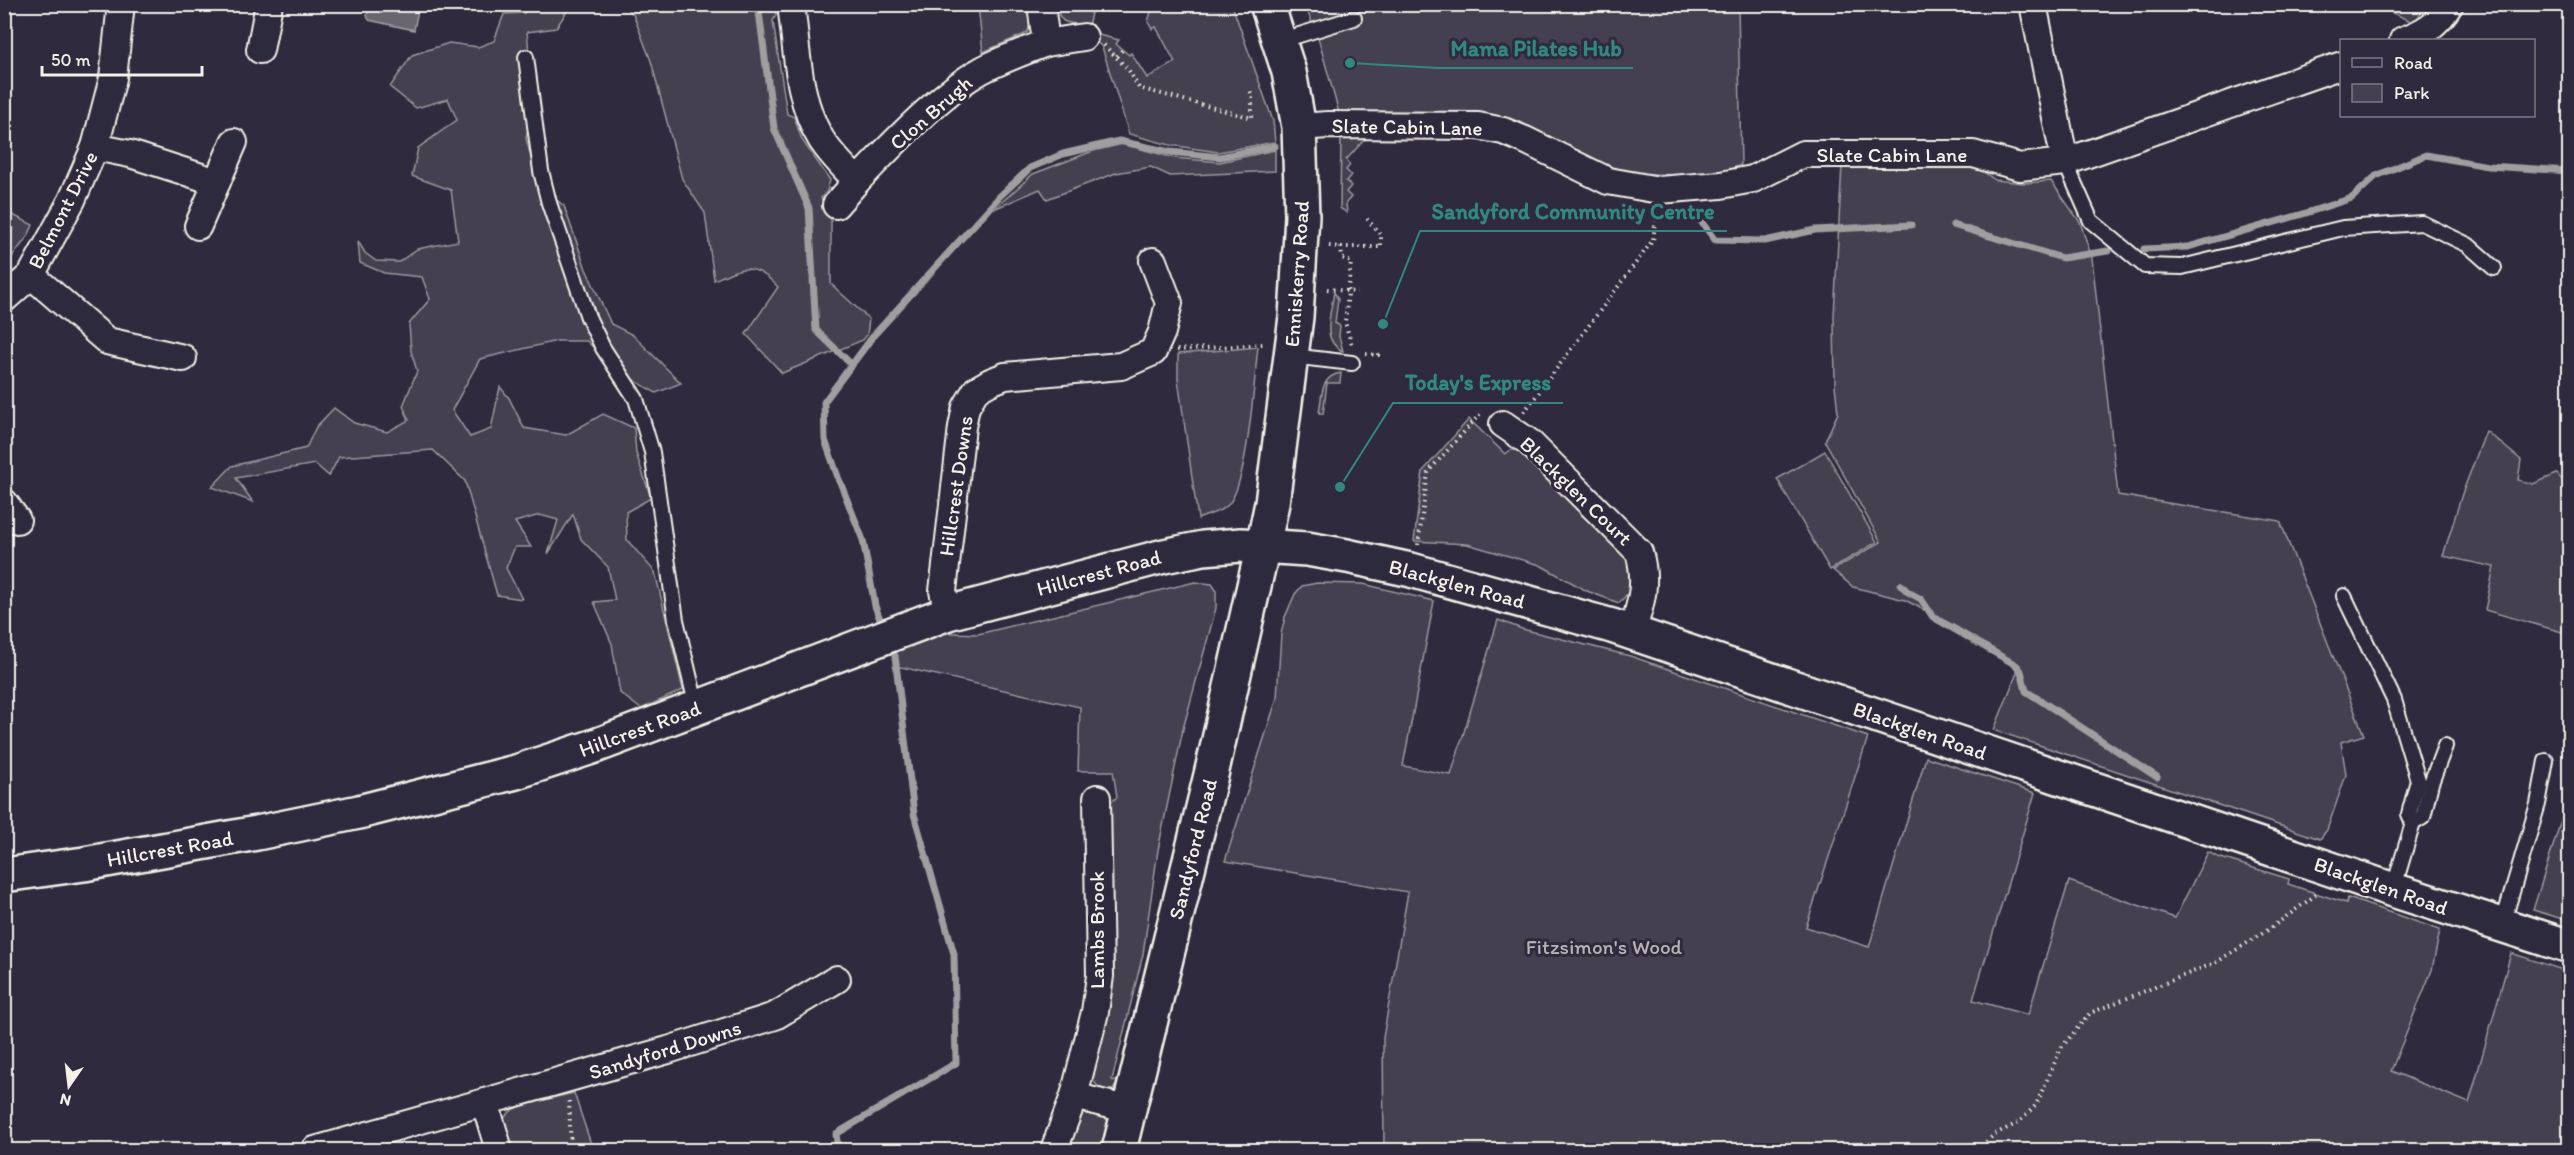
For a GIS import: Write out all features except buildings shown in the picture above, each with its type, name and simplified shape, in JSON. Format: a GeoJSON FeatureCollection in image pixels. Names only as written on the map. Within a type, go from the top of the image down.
{"type":"FeatureCollection","features":[{"type":"Feature","properties":{"kind":"street","name":"Belmont Drive"},"geometry":{"type":"LineString","coordinates":[[4,299],[31,275],[72,200],[95,147],[113,78],[121,4]]}},
{"type":"Feature","properties":{"kind":"street"},"geometry":{"type":"LineString","coordinates":[[260,50],[268,4]]}},
{"type":"Feature","properties":{"kind":"street"},"geometry":{"type":"LineString","coordinates":[[791,4],[803,93],[813,125],[834,157],[857,181]]}},
{"type":"Feature","properties":{"kind":"street"},"geometry":{"type":"LineString","coordinates":[[1041,4],[1047,43]]}},
{"type":"Feature","properties":{"kind":"street","name":"Enniskerry Road"},"geometry":{"type":"LineString","coordinates":[[1263,546],[1272,503],[1277,350],[1296,317],[1302,216],[1299,127],[1291,82],[1267,4]]}},
{"type":"Feature","properties":{"kind":"street"},"geometry":{"type":"LineString","coordinates":[[2032,4],[2065,162]]}},
{"type":"Feature","properties":{"kind":"street"},"geometry":{"type":"LineString","coordinates":[[2406,39],[2426,31],[2450,4]]}},
{"type":"Feature","properties":{"kind":"street","name":"Clon Brugh"},"geometry":{"type":"LineString","coordinates":[[836,205],[857,181],[961,84],[982,70],[1017,53],[1047,43],[1084,37]]}},
{"type":"Feature","properties":{"kind":"street","name":"Slate Cabin Lane"},"geometry":{"type":"LineString","coordinates":[[1299,127],[1328,125],[1478,126],[1503,131],[1518,137],[1608,181],[1659,190],[1721,185],[1753,179],[1803,154],[1973,154],[2020,167],[2065,162],[2340,66]]}},
{"type":"Feature","properties":{"kind":"street"},"geometry":{"type":"LineString","coordinates":[[198,226],[234,142]]}},
{"type":"Feature","properties":{"kind":"street"},"geometry":{"type":"LineString","coordinates":[[95,147],[130,154],[217,182]]}},
{"type":"Feature","properties":{"kind":"street"},"geometry":{"type":"LineString","coordinates":[[1153,261],[1170,303],[1154,352]]}},
{"type":"Feature","properties":{"kind":"street"},"geometry":{"type":"LineString","coordinates":[[31,275],[107,340],[183,358]]}},
{"type":"Feature","properties":{"kind":"street","name":"Hillcrest Downs"},"geometry":{"type":"LineString","coordinates":[[948,613],[943,591],[962,427],[966,407],[976,390],[1005,376],[1121,366],[1154,352]]}},
{"type":"Feature","properties":{"kind":"street","name":"Blackglen Court"},"geometry":{"type":"LineString","coordinates":[[1498,422],[1530,442],[1640,552],[1645,573],[1644,591],[1632,633]]}},
{"type":"Feature","properties":{"kind":"street","name":"Hillcrest Road"},"geometry":{"type":"LineString","coordinates":[[4,875],[201,844],[359,812],[517,772],[698,708],[948,613],[1164,556],[1218,546],[1263,546]]}},
{"type":"Feature","properties":{"kind":"street","name":"Blackglen Road"},"geometry":{"type":"LineString","coordinates":[[1263,546],[1307,549],[1411,570],[1632,633],[2393,890],[2570,947]]}},
{"type":"Feature","properties":{"kind":"street","name":"Sandyford Road"},"geometry":{"type":"LineString","coordinates":[[1119,1150],[1211,775],[1263,546]]}},
{"type":"Feature","properties":{"kind":"street","name":"Lambs Brook"},"geometry":{"type":"LineString","coordinates":[[1054,1150],[1074,1096],[1095,1012],[1100,976],[1097,798]]}},
{"type":"Feature","properties":{"kind":"street","name":"Sandyford Downs"},"geometry":{"type":"LineString","coordinates":[[315,1150],[485,1103],[775,1016],[837,979]]}},
{"type":"Feature","properties":{"kind":"street"},"geometry":{"type":"LineString","coordinates":[[1074,1096],[1130,1110]]}},
{"type":"Feature","properties":{"kind":"street"},"geometry":{"type":"LineString","coordinates":[[485,1103],[499,1150]]}},
{"type":"Feature","properties":{"kind":"lane"},"geometry":{"type":"LineString","coordinates":[[1280,41],[1354,18]]}},
{"type":"Feature","properties":{"kind":"lane"},"geometry":{"type":"LineString","coordinates":[[526,57],[541,171],[549,203],[588,317],[603,348],[636,399],[652,452],[676,620],[698,708]]}},
{"type":"Feature","properties":{"kind":"lane"},"geometry":{"type":"LineString","coordinates":[[2065,162],[2091,221],[2145,266],[2182,267],[2343,228],[2422,223],[2468,245],[2494,268]]}},
{"type":"Feature","properties":{"kind":"lane"},"geometry":{"type":"LineString","coordinates":[[1277,350],[1352,363]]}},
{"type":"Feature","properties":{"kind":"lane"},"geometry":{"type":"LineString","coordinates":[[2344,596],[2398,712],[2418,780],[2409,814],[2412,823],[2393,890]]}},
{"type":"Feature","properties":{"kind":"lane"},"geometry":{"type":"LineString","coordinates":[[2412,823],[2423,817],[2431,783],[2445,746]]}},
{"type":"Feature","properties":{"kind":"lane"},"geometry":{"type":"LineString","coordinates":[[2502,926],[2538,804],[2546,761]]}},
{"type":"Feature","properties":{"kind":"path"},"geometry":{"type":"LineString","coordinates":[[1084,37],[1091,44],[1102,44],[1117,56],[1139,88],[1252,118],[1250,88]]}},
{"type":"Feature","properties":{"kind":"path"},"geometry":{"type":"LineString","coordinates":[[1117,56],[1122,49]]}},
{"type":"Feature","properties":{"kind":"path"},"geometry":{"type":"LineString","coordinates":[[1418,546],[1428,472],[1498,422],[1527,409],[1653,240],[1659,190]]}},
{"type":"Feature","properties":{"kind":"path"},"geometry":{"type":"LineString","coordinates":[[1329,246],[1381,247],[1381,235],[1367,219]]}},
{"type":"Feature","properties":{"kind":"path"},"geometry":{"type":"LineString","coordinates":[[1341,247],[1342,258],[1351,262],[1345,322],[1353,353],[1352,363]]}},
{"type":"Feature","properties":{"kind":"path"},"geometry":{"type":"LineString","coordinates":[[1327,289],[1357,292]]}},
{"type":"Feature","properties":{"kind":"path"},"geometry":{"type":"LineString","coordinates":[[1154,352],[1277,350]]}},
{"type":"Feature","properties":{"kind":"path"},"geometry":{"type":"LineString","coordinates":[[1977,1150],[1995,1134],[2018,1123],[2036,1105],[2061,1048],[2090,1013],[2215,963],[2268,930],[2317,894]]}},
{"type":"Feature","properties":{"kind":"path"},"geometry":{"type":"LineString","coordinates":[[567,1079],[572,1150]]}},
{"type":"Feature","properties":{"kind":"green space"},"geometry":{"type":"Polygon","coordinates":[[[527,5],[571,5],[556,28],[527,32],[534,103],[526,138],[538,185],[564,206],[586,269],[611,324],[633,335],[681,383],[656,393],[613,368],[587,341],[557,341],[480,359],[452,410],[470,437],[491,429],[500,387],[509,398],[524,428],[566,435],[603,414],[634,428],[636,453],[651,498],[626,512],[627,540],[655,572],[683,690],[641,709],[620,693],[612,644],[594,602],[615,600],[608,567],[581,539],[573,514],[548,554],[558,520],[540,515],[515,522],[531,547],[515,547],[506,568],[522,599],[497,595],[465,481],[433,450],[339,457],[329,476],[315,464],[236,478],[253,502],[212,487],[232,466],[306,448],[316,427],[334,408],[354,423],[387,432],[409,420],[403,406],[417,371],[411,351],[409,324],[430,299],[422,277],[384,273],[360,263],[358,241],[365,253],[376,261],[399,262],[417,249],[458,241],[451,190],[412,176],[418,148],[457,120],[448,99],[416,108],[390,87],[412,55],[449,43],[478,47],[494,41],[504,14],[524,13],[527,5]]]}},
{"type":"Feature","properties":{"kind":"green space"},"geometry":{"type":"Polygon","coordinates":[[[622,5],[775,5],[776,15],[773,21],[787,114],[794,117],[802,140],[830,180],[827,191],[821,198],[831,217],[831,284],[869,319],[867,335],[863,340],[782,373],[746,334],[778,287],[762,273],[748,269],[732,272],[714,280],[705,213],[682,179],[651,61],[633,14],[622,5]]]}},
{"type":"Feature","properties":{"kind":"green space"},"geometry":{"type":"Polygon","coordinates":[[[978,5],[1030,5],[1027,33],[983,52],[978,5]]]}},
{"type":"Feature","properties":{"kind":"green space"},"geometry":{"type":"Polygon","coordinates":[[[1056,5],[1093,5],[1087,30],[1077,24],[1064,22],[1058,14],[1056,5]]]}},
{"type":"Feature","properties":{"kind":"green space"},"geometry":{"type":"Polygon","coordinates":[[[1153,5],[1232,5],[1273,121],[1275,142],[1218,152],[1170,145],[1129,134],[1102,47],[1086,32],[1119,40],[1116,44],[1129,55],[1131,53],[1147,78],[1175,62],[1156,27],[1152,29],[1148,22],[1153,5]]]}},
{"type":"Feature","properties":{"kind":"green space"},"geometry":{"type":"Polygon","coordinates":[[[1305,5],[1738,5],[1741,165],[1709,176],[1620,173],[1595,164],[1510,120],[1488,115],[1339,113],[1319,41],[1305,5]]]}},
{"type":"Feature","properties":{"kind":"green space"},"geometry":{"type":"Polygon","coordinates":[[[2375,5],[2412,5],[2422,10],[2415,23],[2375,5]]]}},
{"type":"Feature","properties":{"kind":"green space"},"geometry":{"type":"Polygon","coordinates":[[[1359,133],[1365,139],[1346,160],[1350,165],[1346,170],[1351,175],[1346,181],[1351,186],[1346,192],[1351,197],[1346,203],[1347,213],[1340,208],[1341,137],[1359,133]]]}},
{"type":"Feature","properties":{"kind":"green space"},"geometry":{"type":"Polygon","coordinates":[[[1123,144],[1174,158],[1220,162],[1275,150],[1275,171],[1170,176],[1151,167],[1116,173],[1047,199],[1040,189],[994,209],[1033,174],[1093,151],[1123,144]]]}},
{"type":"Feature","properties":{"kind":"green space"},"geometry":{"type":"Polygon","coordinates":[[[1842,164],[1973,164],[1995,180],[2024,183],[2051,181],[2080,222],[2092,258],[2118,495],[2280,521],[2364,735],[2341,742],[2346,775],[2327,830],[2320,839],[1994,730],[2020,665],[1953,625],[1905,600],[1853,587],[1833,570],[1881,542],[1825,441],[1838,413],[1835,385],[1834,316],[1842,164]]]}},
{"type":"Feature","properties":{"kind":"green space"},"geometry":{"type":"Polygon","coordinates":[[[5,211],[33,225],[28,236],[5,266],[5,211]]]}},
{"type":"Feature","properties":{"kind":"green space"},"geometry":{"type":"Polygon","coordinates":[[[1334,292],[1338,299],[1335,323],[1340,326],[1339,336],[1343,351],[1331,341],[1329,333],[1329,317],[1334,292]]]}},
{"type":"Feature","properties":{"kind":"green space"},"geometry":{"type":"Polygon","coordinates":[[[1258,347],[1245,454],[1235,494],[1228,505],[1198,519],[1178,379],[1178,354],[1258,347]]]}},
{"type":"Feature","properties":{"kind":"green space"},"geometry":{"type":"Polygon","coordinates":[[[1341,373],[1340,383],[1327,383],[1323,414],[1319,413],[1326,382],[1334,375],[1341,373]]]}},
{"type":"Feature","properties":{"kind":"green space"},"geometry":{"type":"Polygon","coordinates":[[[1469,419],[1505,454],[1511,450],[1519,450],[1629,558],[1632,589],[1619,603],[1587,591],[1540,565],[1467,544],[1414,541],[1423,471],[1469,419]]]}},
{"type":"Feature","properties":{"kind":"green space"},"geometry":{"type":"Polygon","coordinates":[[[2486,431],[2521,460],[2518,480],[2533,484],[2557,474],[2569,488],[2569,634],[2485,610],[2494,567],[2443,556],[2462,494],[2486,431]]]}},
{"type":"Feature","properties":{"kind":"green space"},"geometry":{"type":"Polygon","coordinates":[[[1825,451],[1877,542],[1830,570],[1777,479],[1825,451]]]}},
{"type":"Feature","properties":{"kind":"green space"},"geometry":{"type":"Polygon","coordinates":[[[1195,582],[1212,584],[1216,590],[1216,608],[1183,729],[1158,850],[1143,954],[1112,1080],[1118,1082],[1113,1090],[1105,1089],[1096,1084],[1090,1074],[1108,805],[1117,797],[1113,771],[1078,771],[1080,707],[896,666],[895,656],[900,642],[929,632],[978,634],[1195,582]]]}},
{"type":"Feature","properties":{"kind":"green space","name":"Fitzsimon's Wood"},"geometry":{"type":"Polygon","coordinates":[[[1317,583],[1363,584],[1434,601],[1403,766],[1451,775],[1498,620],[1522,629],[1630,656],[1868,737],[1806,927],[1869,947],[1926,757],[2035,793],[1973,1000],[2028,1015],[2069,881],[2175,918],[2208,852],[2289,879],[2288,884],[2346,903],[2348,898],[2440,930],[2432,970],[2391,1071],[2469,1103],[2511,953],[2569,972],[2569,1150],[1384,1150],[1383,1038],[1408,892],[1225,861],[1277,698],[1281,634],[1285,617],[1295,594],[1302,586],[1317,583]]]}},
{"type":"Feature","properties":{"kind":"green space"},"geometry":{"type":"Polygon","coordinates":[[[2569,795],[2569,921],[2533,910],[2569,795]]]}},
{"type":"Feature","properties":{"kind":"green space"},"geometry":{"type":"Polygon","coordinates":[[[574,1093],[593,1150],[507,1150],[503,1119],[516,1106],[574,1093]]]}},
{"type":"Feature","properties":{"kind":"green space"},"geometry":{"type":"Polygon","coordinates":[[[1101,1112],[1109,1119],[1100,1150],[1065,1150],[1080,1114],[1101,1112]]]}},
{"type":"Feature","properties":{"kind":"shaded area"},"geometry":{"type":"Polygon","coordinates":[[[369,5],[419,5],[414,30],[369,20],[367,16],[369,5]]]}},
{"type":"Feature","properties":{"kind":"waterway"},"geometry":{"type":"LineString","coordinates":[[758,4],[774,128],[809,208],[816,330],[852,365]]}},
{"type":"Feature","properties":{"kind":"waterway"},"geometry":{"type":"LineString","coordinates":[[883,627],[875,606],[863,540],[825,440],[824,402],[874,335],[1000,196],[1030,168],[1063,154],[1119,141],[1170,152],[1220,157],[1275,146]]}},
{"type":"Feature","properties":{"kind":"waterway"},"geometry":{"type":"LineString","coordinates":[[2144,249],[2188,247],[2352,198],[2376,176],[2426,155],[2488,166],[2570,171]]}},
{"type":"Feature","properties":{"kind":"waterway"},"geometry":{"type":"LineString","coordinates":[[1694,212],[1715,240],[1765,241],[1815,230],[1911,225]]}},
{"type":"Feature","properties":{"kind":"waterway"},"geometry":{"type":"LineString","coordinates":[[1953,225],[2062,258],[2108,251]]}},
{"type":"Feature","properties":{"kind":"waterway"},"geometry":{"type":"LineString","coordinates":[[1901,585],[1921,599],[1933,617],[2016,665],[2021,671],[2026,691],[2157,777]]}},
{"type":"Feature","properties":{"kind":"waterway"},"geometry":{"type":"LineString","coordinates":[[838,1150],[836,1134],[956,1063],[954,954],[914,814],[895,656],[890,643]]}},
{"type":"Feature","properties":{"kind":"place","name":"Mama Pilates Hub"},"geometry":{"type":"Point","coordinates":[1350,63]}},
{"type":"Feature","properties":{"kind":"place","name":"Sandyford Community Centre"},"geometry":{"type":"Point","coordinates":[1383,324]}},
{"type":"Feature","properties":{"kind":"place","name":"Today's Express"},"geometry":{"type":"Point","coordinates":[1340,487]}}]}
